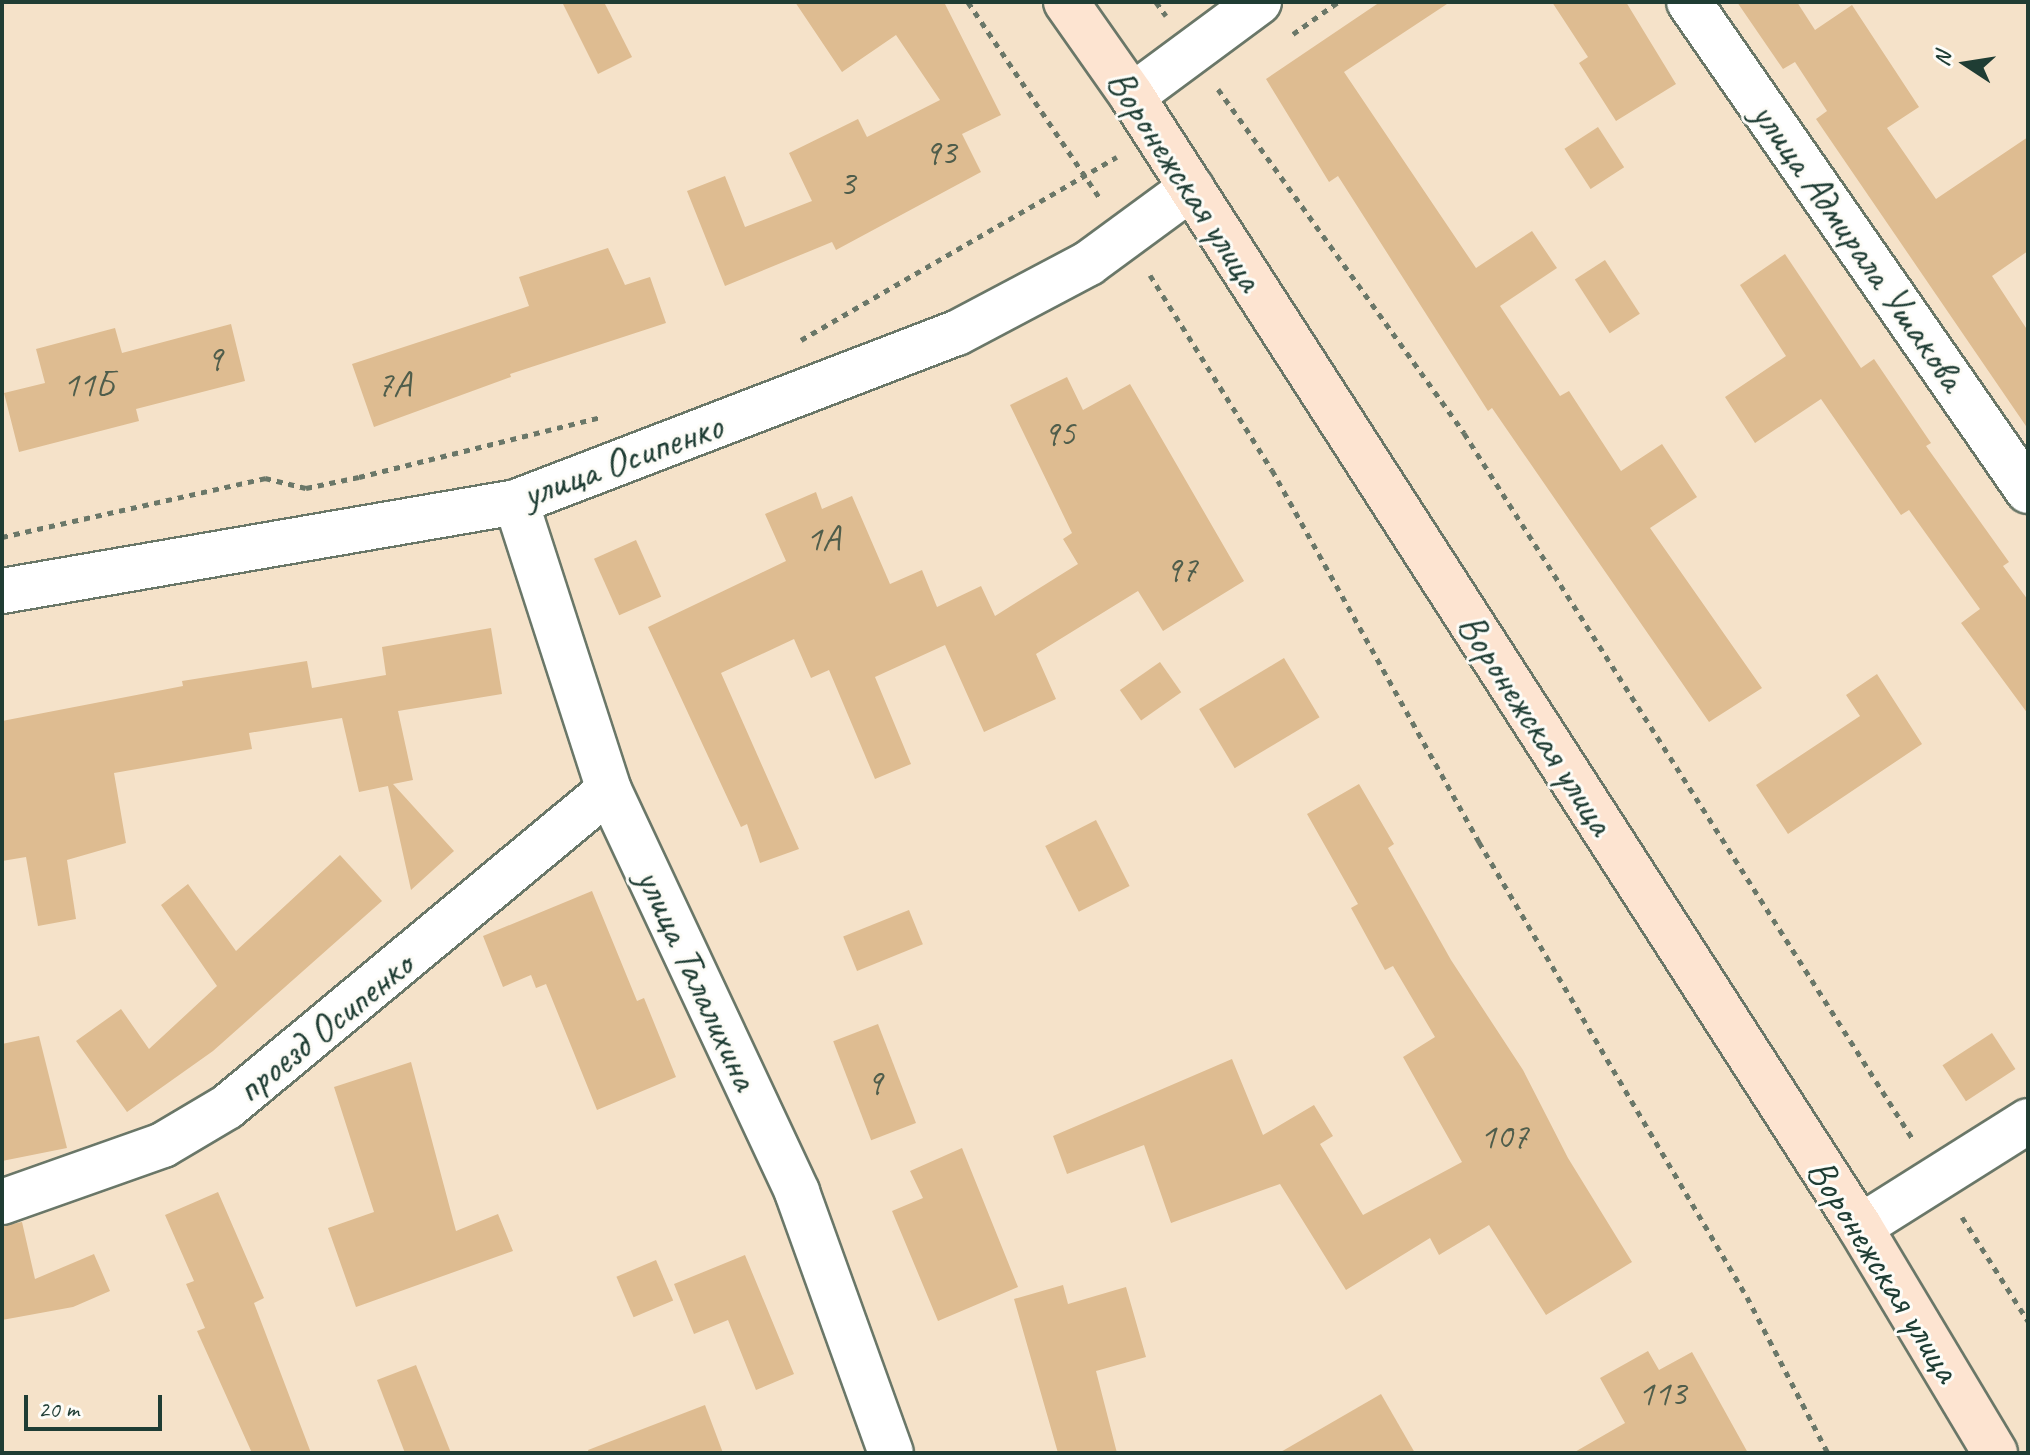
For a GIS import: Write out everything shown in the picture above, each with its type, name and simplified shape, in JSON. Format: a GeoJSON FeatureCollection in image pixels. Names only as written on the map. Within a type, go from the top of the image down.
{"type":"FeatureCollection","features":[{"type":"Feature","properties":{"kind":"street","name":"Воронежская улица"},"geometry":{"type":"LineString","coordinates":[[1066,2],[1143,113],[1860,1227],[1995,1453]]}},
{"type":"Feature","properties":{"kind":"street"},"geometry":{"type":"LineString","coordinates":[[1143,113],[1192,52],[1259,2]]}},
{"type":"Feature","properties":{"kind":"street","name":"улица Адмирала Ушакова"},"geometry":{"type":"LineString","coordinates":[[1689,2],[2028,491]]}},
{"type":"Feature","properties":{"kind":"street","name":"улица Осипенко"},"geometry":{"type":"LineString","coordinates":[[2,591],[516,502],[957,333],[1089,263],[1191,188]]}},
{"type":"Feature","properties":{"kind":"street","name":"улица Талалихина"},"geometry":{"type":"LineString","coordinates":[[516,502],[609,790],[797,1192],[891,1453]]}},
{"type":"Feature","properties":{"kind":"street","name":"проезд Осипенко"},"geometry":{"type":"LineString","coordinates":[[2,1202],[163,1145],[227,1107],[609,790]]}},
{"type":"Feature","properties":{"kind":"street"},"geometry":{"type":"LineString","coordinates":[[1860,1227],[2028,1121]]}},
{"type":"Feature","properties":{"kind":"path"},"geometry":{"type":"LineString","coordinates":[[968,2],[1126,236],[1272,470],[1479,842],[1747,1297],[1828,1453]]}},
{"type":"Feature","properties":{"kind":"path"},"geometry":{"type":"LineString","coordinates":[[1156,2],[1464,433],[2028,1321]]}},
{"type":"Feature","properties":{"kind":"path"},"geometry":{"type":"LineString","coordinates":[[793,345],[1087,179],[1143,113]]}},
{"type":"Feature","properties":{"kind":"path"},"geometry":{"type":"LineString","coordinates":[[2,537],[265,478],[306,488],[346,480],[615,413]]}},
{"type":"Feature","properties":{"kind":"building"},"geometry":{"type":"Polygon","coordinates":[[[562,2],[604,2],[632,57],[598,74],[562,2]]]}},
{"type":"Feature","properties":{"kind":"building"},"geometry":{"type":"Polygon","coordinates":[[[795,2],[944,2],[1001,115],[962,134],[981,172],[836,250],[832,242],[725,286],[687,191],[725,176],[745,227],[812,201],[789,153],[858,119],[867,137],[940,100],[896,35],[842,72],[795,2]]]}},
{"type":"Feature","properties":{"kind":"building"},"geometry":{"type":"Polygon","coordinates":[[[1380,2],[1450,2],[1344,72],[1476,268],[1532,231],[1557,268],[1500,306],[1560,396],[1569,391],[1621,471],[1662,444],[1697,497],[1650,528],[1762,688],[1709,722],[1492,408],[1488,411],[1338,176],[1329,182],[1266,79],[1380,2]]]}},
{"type":"Feature","properties":{"kind":"building"},"geometry":{"type":"Polygon","coordinates":[[[1552,2],[1626,2],[1676,84],[1616,121],[1579,63],[1588,57],[1552,2]]]}},
{"type":"Feature","properties":{"kind":"building"},"geometry":{"type":"Polygon","coordinates":[[[1737,2],[1797,2],[1815,30],[1852,5],[1919,107],[1887,128],[1936,199],[2028,137],[2028,251],[1992,276],[2028,331],[2028,429],[1816,119],[1827,111],[1795,62],[1783,69],[1737,2]]]}},
{"type":"Feature","properties":{"kind":"building"},"geometry":{"type":"Polygon","coordinates":[[[1598,127],[1624,167],[1591,189],[1564,149],[1598,127]]]}},
{"type":"Feature","properties":{"kind":"building"},"geometry":{"type":"Polygon","coordinates":[[[608,248],[625,285],[650,277],[666,323],[510,374],[511,377],[374,427],[352,364],[529,306],[519,277],[608,248]]]}},
{"type":"Feature","properties":{"kind":"building"},"geometry":{"type":"Polygon","coordinates":[[[1785,254],[1861,368],[1874,359],[1931,443],[1926,446],[2009,562],[2003,566],[2028,600],[2028,714],[1961,623],[1980,609],[1909,510],[1901,515],[1821,399],[1755,443],[1725,397],[1786,356],[1740,285],[1785,254]]]}},
{"type":"Feature","properties":{"kind":"building"},"geometry":{"type":"Polygon","coordinates":[[[1605,260],[1640,314],[1610,333],[1575,280],[1605,260]]]}},
{"type":"Feature","properties":{"kind":"building"},"geometry":{"type":"Polygon","coordinates":[[[231,324],[245,381],[136,409],[139,421],[19,452],[4,393],[45,383],[36,349],[115,328],[122,353],[231,324]]]}},
{"type":"Feature","properties":{"kind":"building"},"geometry":{"type":"Polygon","coordinates":[[[1067,377],[1083,410],[1130,384],[1244,581],[1163,631],[1138,591],[1036,654],[1056,699],[984,732],[945,645],[875,677],[911,764],[875,779],[829,670],[811,678],[794,639],[721,673],[799,849],[760,863],[747,824],[741,827],[648,627],[786,561],[765,514],[816,492],[822,509],[852,496],[890,584],[922,570],[937,607],[981,586],[995,616],[1078,564],[1063,539],[1072,533],[1010,405],[1067,377]]]}},
{"type":"Feature","properties":{"kind":"building"},"geometry":{"type":"Polygon","coordinates":[[[636,540],[661,597],[619,615],[594,559],[636,540]]]}},
{"type":"Feature","properties":{"kind":"building"},"geometry":{"type":"Polygon","coordinates":[[[491,628],[502,694],[398,711],[413,780],[393,784],[454,851],[411,890],[388,786],[359,792],[342,718],[249,733],[252,749],[114,773],[126,843],[67,860],[76,919],[38,926],[26,857],[2,861],[2,721],[183,686],[182,681],[307,661],[312,688],[386,675],[382,647],[491,628]]]}},
{"type":"Feature","properties":{"kind":"building"},"geometry":{"type":"Polygon","coordinates":[[[1284,658],[1320,717],[1235,768],[1199,709],[1284,658]]]}},
{"type":"Feature","properties":{"kind":"building"},"geometry":{"type":"Polygon","coordinates":[[[1160,662],[1181,692],[1141,720],[1120,690],[1160,662]]]}},
{"type":"Feature","properties":{"kind":"building"},"geometry":{"type":"Polygon","coordinates":[[[1877,674],[1922,744],[1788,834],[1756,785],[1860,716],[1846,695],[1877,674]]]}},
{"type":"Feature","properties":{"kind":"building"},"geometry":{"type":"Polygon","coordinates":[[[1359,784],[1394,844],[1388,848],[1451,960],[1523,1070],[1568,1158],[1632,1262],[1546,1315],[1489,1225],[1439,1255],[1430,1238],[1346,1290],[1280,1184],[1171,1223],[1144,1145],[1067,1174],[1053,1136],[1232,1059],[1263,1135],[1314,1105],[1333,1136],[1320,1144],[1363,1215],[1462,1162],[1403,1057],[1435,1037],[1393,966],[1385,970],[1351,908],[1358,904],[1307,814],[1359,784]]]}},
{"type":"Feature","properties":{"kind":"building"},"geometry":{"type":"Polygon","coordinates":[[[1096,820],[1130,886],[1079,912],[1045,846],[1096,820]]]}},
{"type":"Feature","properties":{"kind":"building"},"geometry":{"type":"Polygon","coordinates":[[[340,855],[382,901],[213,1051],[127,1112],[76,1041],[121,1009],[149,1049],[217,986],[161,905],[188,884],[236,951],[340,855]]]}},
{"type":"Feature","properties":{"kind":"building"},"geometry":{"type":"Polygon","coordinates":[[[592,891],[637,1001],[644,998],[676,1077],[597,1110],[546,984],[536,988],[531,975],[503,987],[483,936],[592,891]]]}},
{"type":"Feature","properties":{"kind":"building"},"geometry":{"type":"Polygon","coordinates":[[[909,910],[923,944],[857,971],[843,937],[909,910]]]}},
{"type":"Feature","properties":{"kind":"building"},"geometry":{"type":"Polygon","coordinates":[[[878,1024],[916,1123],[871,1140],[833,1041],[878,1024]]]}},
{"type":"Feature","properties":{"kind":"building"},"geometry":{"type":"Polygon","coordinates":[[[1992,1033],[2015,1069],[1966,1101],[1943,1065],[1992,1033]]]}},
{"type":"Feature","properties":{"kind":"building"},"geometry":{"type":"Polygon","coordinates":[[[39,1036],[67,1148],[2,1161],[2,1044],[39,1036]]]}},
{"type":"Feature","properties":{"kind":"building"},"geometry":{"type":"Polygon","coordinates":[[[411,1062],[456,1231],[498,1214],[513,1251],[356,1307],[328,1228],[374,1212],[334,1087],[411,1062]]]}},
{"type":"Feature","properties":{"kind":"building"},"geometry":{"type":"Polygon","coordinates":[[[962,1148],[1018,1287],[938,1321],[892,1211],[923,1198],[910,1171],[962,1148]]]}},
{"type":"Feature","properties":{"kind":"building"},"geometry":{"type":"Polygon","coordinates":[[[218,1192],[264,1298],[254,1303],[311,1453],[252,1453],[197,1331],[205,1328],[186,1284],[194,1281],[165,1215],[218,1192]]]}},
{"type":"Feature","properties":{"kind":"building"},"geometry":{"type":"Polygon","coordinates":[[[22,1222],[35,1279],[94,1254],[110,1291],[73,1307],[2,1320],[2,1226],[22,1222]]]}},
{"type":"Feature","properties":{"kind":"building"},"geometry":{"type":"Polygon","coordinates":[[[745,1255],[794,1374],[756,1390],[728,1320],[694,1334],[674,1284],[745,1255]]]}},
{"type":"Feature","properties":{"kind":"building"},"geometry":{"type":"Polygon","coordinates":[[[656,1260],[673,1301],[634,1317],[616,1277],[656,1260]]]}},
{"type":"Feature","properties":{"kind":"building"},"geometry":{"type":"Polygon","coordinates":[[[1063,1285],[1068,1304],[1126,1287],[1146,1357],[1096,1371],[1117,1453],[1058,1453],[1014,1299],[1063,1285]]]}},
{"type":"Feature","properties":{"kind":"building"},"geometry":{"type":"Polygon","coordinates":[[[1648,1351],[1659,1370],[1692,1352],[1748,1453],[1573,1453],[1625,1423],[1600,1378],[1648,1351]]]}},
{"type":"Feature","properties":{"kind":"building"},"geometry":{"type":"Polygon","coordinates":[[[416,1365],[451,1453],[405,1453],[377,1380],[416,1365]]]}},
{"type":"Feature","properties":{"kind":"building"},"geometry":{"type":"Polygon","coordinates":[[[1381,1394],[1415,1453],[1279,1453],[1381,1394]]]}},
{"type":"Feature","properties":{"kind":"building"},"geometry":{"type":"Polygon","coordinates":[[[705,1405],[723,1453],[589,1453],[588,1450],[705,1405]]]}}]}
